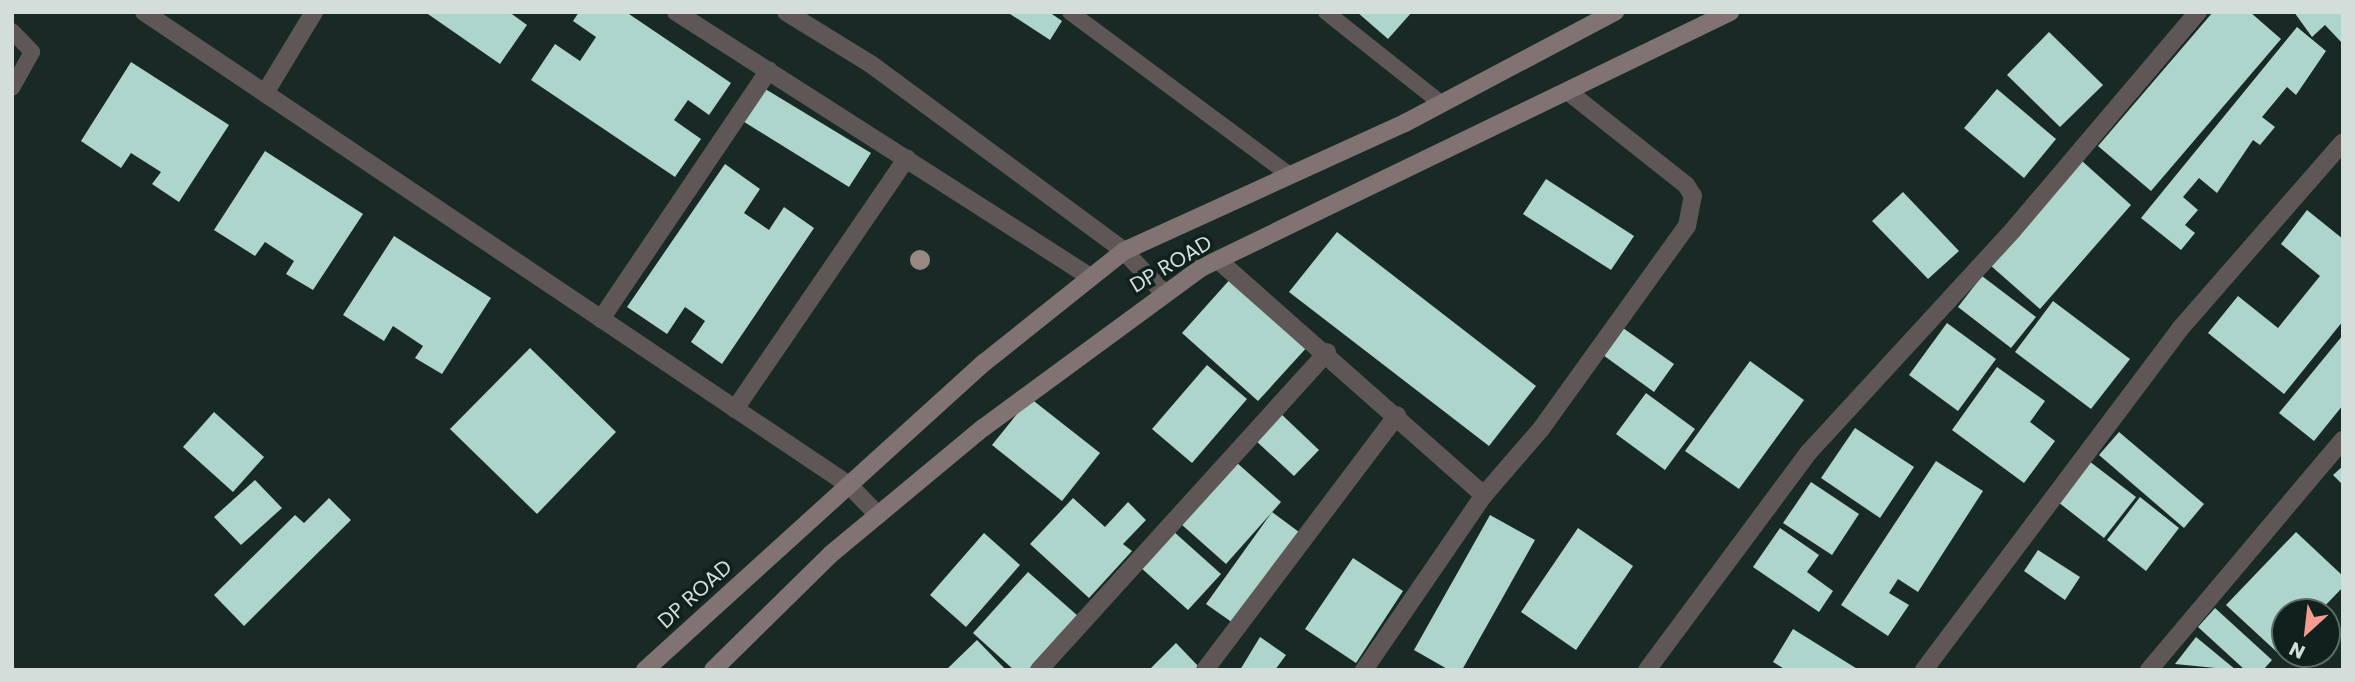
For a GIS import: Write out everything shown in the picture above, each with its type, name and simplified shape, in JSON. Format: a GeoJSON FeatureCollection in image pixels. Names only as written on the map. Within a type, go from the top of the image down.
{"type":"FeatureCollection","features":[{"type":"Feature","properties":{"kind":"street"},"geometry":{"type":"LineString","coordinates":[[145,12],[849,485],[878,515]]}},
{"type":"Feature","properties":{"kind":"street"},"geometry":{"type":"LineString","coordinates":[[265,93],[314,12]]}},
{"type":"Feature","properties":{"kind":"street"},"geometry":{"type":"LineString","coordinates":[[676,12],[1091,277]]}},
{"type":"Feature","properties":{"kind":"street"},"geometry":{"type":"LineString","coordinates":[[786,12],[872,65],[1124,251],[1164,293]]}},
{"type":"Feature","properties":{"kind":"street","name":"DP ROAD"},"geometry":{"type":"LineString","coordinates":[[645,670],[849,485],[1124,251],[1443,104],[1615,12]]}},
{"type":"Feature","properties":{"kind":"street","name":"DP ROAD"},"geometry":{"type":"LineString","coordinates":[[713,670],[878,515],[1164,293],[1218,260],[1571,93],[1730,12]]}},
{"type":"Feature","properties":{"kind":"street"},"geometry":{"type":"LineString","coordinates":[[1647,670],[1809,452],[2013,230],[2198,12]]}},
{"type":"Feature","properties":{"kind":"street"},"geometry":{"type":"LineString","coordinates":[[601,318],[769,70]]}},
{"type":"Feature","properties":{"kind":"street"},"geometry":{"type":"LineString","coordinates":[[1364,670],[1484,495],[1541,429],[1687,226],[1692,210],[1686,185],[1571,93]]}},
{"type":"Feature","properties":{"kind":"street"},"geometry":{"type":"LineString","coordinates":[[1924,670],[2179,330],[2343,142]]}},
{"type":"Feature","properties":{"kind":"street"},"geometry":{"type":"LineString","coordinates":[[735,409],[907,158]]}},
{"type":"Feature","properties":{"kind":"street"},"geometry":{"type":"LineString","coordinates":[[1218,260],[1327,352],[1484,495]]}},
{"type":"Feature","properties":{"kind":"street"},"geometry":{"type":"LineString","coordinates":[[1038,670],[1327,352]]}},
{"type":"Feature","properties":{"kind":"street"},"geometry":{"type":"LineString","coordinates":[[1205,670],[1397,415]]}},
{"type":"Feature","properties":{"kind":"street"},"geometry":{"type":"LineString","coordinates":[[2149,670],[2343,440]]}},
{"type":"Feature","properties":{"kind":"lane"},"geometry":{"type":"LineString","coordinates":[[1070,12],[1288,174]]}},
{"type":"Feature","properties":{"kind":"lane"},"geometry":{"type":"LineString","coordinates":[[1326,12],[1443,104]]}},
{"type":"Feature","properties":{"kind":"lane"},"geometry":{"type":"LineString","coordinates":[[12,31],[32,52],[12,88]]}},
{"type":"Feature","properties":{"kind":"building"},"geometry":{"type":"Polygon","coordinates":[[[425,12],[509,12],[527,25],[500,64],[425,12]]]}},
{"type":"Feature","properties":{"kind":"building"},"geometry":{"type":"Polygon","coordinates":[[[579,12],[626,12],[731,83],[709,115],[688,100],[674,120],[701,139],[675,177],[531,80],[555,44],[580,61],[596,37],[573,21],[579,12]]]}},
{"type":"Feature","properties":{"kind":"building"},"geometry":{"type":"Polygon","coordinates":[[[1007,12],[1049,12],[1062,21],[1050,40],[1007,12]]]}},
{"type":"Feature","properties":{"kind":"building"},"geometry":{"type":"Polygon","coordinates":[[[1357,12],[1412,12],[1388,39],[1357,12]]]}},
{"type":"Feature","properties":{"kind":"building"},"geometry":{"type":"Polygon","coordinates":[[[2213,12],[2250,12],[2281,39],[2151,191],[2098,146],[2213,12]]]}},
{"type":"Feature","properties":{"kind":"building"},"geometry":{"type":"Polygon","coordinates":[[[2294,12],[2343,12],[2343,44],[2325,25],[2312,37],[2294,12]]]}},
{"type":"Feature","properties":{"kind":"building"},"geometry":{"type":"Polygon","coordinates":[[[2297,27],[2326,51],[2296,95],[2287,87],[2262,117],[2275,127],[2260,145],[2253,140],[2217,193],[2199,178],[2183,197],[2198,210],[2185,225],[2195,233],[2181,250],[2141,218],[2297,27]]]}},
{"type":"Feature","properties":{"kind":"building"},"geometry":{"type":"Polygon","coordinates":[[[2049,32],[2103,85],[2060,127],[2007,75],[2049,32]]]}},
{"type":"Feature","properties":{"kind":"building"},"geometry":{"type":"Polygon","coordinates":[[[131,62],[229,125],[179,202],[152,184],[161,172],[131,153],[121,168],[81,141],[131,62]]]}},
{"type":"Feature","properties":{"kind":"building"},"geometry":{"type":"Polygon","coordinates":[[[762,87],[871,153],[849,187],[741,120],[762,87]]]}},
{"type":"Feature","properties":{"kind":"building"},"geometry":{"type":"Polygon","coordinates":[[[1997,89],[2056,139],[2024,178],[1964,128],[1997,89]]]}},
{"type":"Feature","properties":{"kind":"building"},"geometry":{"type":"Polygon","coordinates":[[[265,151],[363,214],[313,290],[286,274],[294,261],[265,242],[255,256],[214,230],[265,151]]]}},
{"type":"Feature","properties":{"kind":"building"},"geometry":{"type":"Polygon","coordinates":[[[2082,161],[2131,205],[2040,309],[1990,265],[2082,161]]]}},
{"type":"Feature","properties":{"kind":"building"},"geometry":{"type":"Polygon","coordinates":[[[725,164],[760,189],[744,213],[769,230],[784,207],[814,228],[722,364],[691,342],[705,321],[685,307],[667,334],[627,307],[725,164]]]}},
{"type":"Feature","properties":{"kind":"building"},"geometry":{"type":"Polygon","coordinates":[[[1546,179],[1634,236],[1611,270],[1523,214],[1546,179]]]}},
{"type":"Feature","properties":{"kind":"building"},"geometry":{"type":"Polygon","coordinates":[[[1903,192],[1959,251],[1928,279],[1872,221],[1903,192]]]}},
{"type":"Feature","properties":{"kind":"building"},"geometry":{"type":"Polygon","coordinates":[[[2307,210],[2343,239],[2343,321],[2284,394],[2208,333],[2238,296],[2278,328],[2320,276],[2281,244],[2307,210]]]}},
{"type":"Feature","properties":{"kind":"building"},"geometry":{"type":"Polygon","coordinates":[[[1337,232],[1536,386],[1489,446],[1289,292],[1337,232]]]}},
{"type":"Feature","properties":{"kind":"building"},"geometry":{"type":"Polygon","coordinates":[[[394,236],[491,298],[442,374],[415,358],[423,346],[393,326],[384,341],[343,315],[394,236]]]}},
{"type":"Feature","properties":{"kind":"building"},"geometry":{"type":"Polygon","coordinates":[[[1233,276],[1309,345],[1258,401],[1182,333],[1233,276]]]}},
{"type":"Feature","properties":{"kind":"building"},"geometry":{"type":"Polygon","coordinates":[[[1982,276],[2036,317],[2011,348],[1958,307],[1982,276]]]}},
{"type":"Feature","properties":{"kind":"building"},"geometry":{"type":"Polygon","coordinates":[[[2053,301],[2130,359],[2091,409],[2015,352],[2053,301]]]}},
{"type":"Feature","properties":{"kind":"building"},"geometry":{"type":"Polygon","coordinates":[[[1947,323],[1996,359],[1958,411],[1909,375],[1947,323]]]}},
{"type":"Feature","properties":{"kind":"building"},"geometry":{"type":"Polygon","coordinates":[[[1623,328],[1674,364],[1654,392],[1603,355],[1623,328]]]}},
{"type":"Feature","properties":{"kind":"building"},"geometry":{"type":"Polygon","coordinates":[[[2343,335],[2343,405],[2314,441],[2279,413],[2343,335]]]}},
{"type":"Feature","properties":{"kind":"building"},"geometry":{"type":"Polygon","coordinates":[[[530,348],[616,432],[537,514],[450,429],[530,348]]]}},
{"type":"Feature","properties":{"kind":"building"},"geometry":{"type":"Polygon","coordinates":[[[1750,361],[1804,400],[1739,489],[1685,451],[1750,361]]]}},
{"type":"Feature","properties":{"kind":"building"},"geometry":{"type":"Polygon","coordinates":[[[1207,365],[1247,399],[1192,463],[1152,429],[1207,365]]]}},
{"type":"Feature","properties":{"kind":"building"},"geometry":{"type":"Polygon","coordinates":[[[1997,367],[2045,401],[2030,422],[2055,441],[2024,483],[1952,430],[1997,367]]]}},
{"type":"Feature","properties":{"kind":"building"},"geometry":{"type":"Polygon","coordinates":[[[1646,393],[1695,429],[1665,470],[1616,434],[1646,393]]]}},
{"type":"Feature","properties":{"kind":"building"},"geometry":{"type":"Polygon","coordinates":[[[1030,398],[1100,453],[1062,501],[992,445],[1030,398]]]}},
{"type":"Feature","properties":{"kind":"building"},"geometry":{"type":"Polygon","coordinates":[[[214,412],[264,457],[233,492],[183,447],[214,412]]]}},
{"type":"Feature","properties":{"kind":"building"},"geometry":{"type":"Polygon","coordinates":[[[1279,412],[1319,450],[1294,476],[1254,439],[1279,412]]]}},
{"type":"Feature","properties":{"kind":"building"},"geometry":{"type":"Polygon","coordinates":[[[1855,428],[1914,467],[1880,518],[1821,478],[1855,428]]]}},
{"type":"Feature","properties":{"kind":"building"},"geometry":{"type":"Polygon","coordinates":[[[2119,432],[2204,504],[2184,528],[2099,455],[2119,432]]]}},
{"type":"Feature","properties":{"kind":"building"},"geometry":{"type":"Polygon","coordinates":[[[1936,461],[1983,491],[1918,592],[1898,579],[1889,593],[1909,605],[1888,636],[1841,605],[1936,461]]]}},
{"type":"Feature","properties":{"kind":"building"},"geometry":{"type":"Polygon","coordinates":[[[2089,461],[2136,497],[2104,538],[2058,502],[2089,461]]]}},
{"type":"Feature","properties":{"kind":"building"},"geometry":{"type":"Polygon","coordinates":[[[1236,462],[1281,502],[1226,564],[1181,524],[1236,462]]]}},
{"type":"Feature","properties":{"kind":"building"},"geometry":{"type":"Polygon","coordinates":[[[2343,466],[2343,485],[2333,475],[2343,466]]]}},
{"type":"Feature","properties":{"kind":"building"},"geometry":{"type":"Polygon","coordinates":[[[255,480],[282,508],[241,545],[214,517],[255,480]]]}},
{"type":"Feature","properties":{"kind":"building"},"geometry":{"type":"Polygon","coordinates":[[[1811,482],[1859,514],[1832,555],[1783,523],[1811,482]]]}},
{"type":"Feature","properties":{"kind":"building"},"geometry":{"type":"Polygon","coordinates":[[[2140,497],[2179,528],[2146,571],[2107,540],[2140,497]]]}},
{"type":"Feature","properties":{"kind":"building"},"geometry":{"type":"Polygon","coordinates":[[[329,498],[351,520],[244,626],[214,595],[295,515],[304,523],[329,498]]]}},
{"type":"Feature","properties":{"kind":"building"},"geometry":{"type":"Polygon","coordinates":[[[1073,498],[1105,527],[1128,502],[1146,520],[1123,544],[1132,551],[1089,598],[1030,544],[1073,498]]]}},
{"type":"Feature","properties":{"kind":"building"},"geometry":{"type":"Polygon","coordinates":[[[1272,512],[1299,532],[1233,623],[1206,604],[1272,512]]]}},
{"type":"Feature","properties":{"kind":"building"},"geometry":{"type":"Polygon","coordinates":[[[1490,515],[1535,540],[1462,670],[1449,670],[1414,650],[1490,515]]]}},
{"type":"Feature","properties":{"kind":"building"},"geometry":{"type":"Polygon","coordinates":[[[1578,528],[1633,566],[1576,650],[1521,612],[1578,528]]]}},
{"type":"Feature","properties":{"kind":"building"},"geometry":{"type":"Polygon","coordinates":[[[1780,528],[1819,555],[1807,572],[1833,591],[1819,612],[1753,567],[1780,528]]]}},
{"type":"Feature","properties":{"kind":"building"},"geometry":{"type":"Polygon","coordinates":[[[1173,531],[1221,574],[1188,610],[1140,567],[1173,531]]]}},
{"type":"Feature","properties":{"kind":"building"},"geometry":{"type":"Polygon","coordinates":[[[2296,532],[2343,576],[2343,587],[2332,598],[2271,598],[2271,647],[2226,605],[2296,532]]]}},
{"type":"Feature","properties":{"kind":"building"},"geometry":{"type":"Polygon","coordinates":[[[984,533],[1020,565],[966,627],[930,595],[984,533]]]}},
{"type":"Feature","properties":{"kind":"building"},"geometry":{"type":"Polygon","coordinates":[[[2038,550],[2080,577],[2065,600],[2024,571],[2038,550]]]}},
{"type":"Feature","properties":{"kind":"building"},"geometry":{"type":"Polygon","coordinates":[[[1353,558],[1403,591],[1356,663],[1305,629],[1353,558]]]}},
{"type":"Feature","properties":{"kind":"building"},"geometry":{"type":"Polygon","coordinates":[[[1028,572],[1078,616],[1030,670],[1014,670],[973,633],[1028,572]]]}},
{"type":"Feature","properties":{"kind":"building"},"geometry":{"type":"Polygon","coordinates":[[[2215,608],[2271,661],[2263,670],[2245,670],[2198,627],[2215,608]]]}},
{"type":"Feature","properties":{"kind":"building"},"geometry":{"type":"Polygon","coordinates":[[[1793,629],[1859,670],[1786,670],[1773,662],[1793,629]]]}},
{"type":"Feature","properties":{"kind":"building"},"geometry":{"type":"Polygon","coordinates":[[[1260,637],[1286,655],[1275,670],[1240,670],[1260,637]]]}},
{"type":"Feature","properties":{"kind":"building"},"geometry":{"type":"Polygon","coordinates":[[[2196,637],[2236,670],[2175,664],[2196,637]]]}},
{"type":"Feature","properties":{"kind":"building"},"geometry":{"type":"Polygon","coordinates":[[[977,640],[1006,670],[946,670],[977,640]]]}},
{"type":"Feature","properties":{"kind":"building"},"geometry":{"type":"Polygon","coordinates":[[[1176,643],[1200,668],[1149,670],[1176,643]]]}}]}
